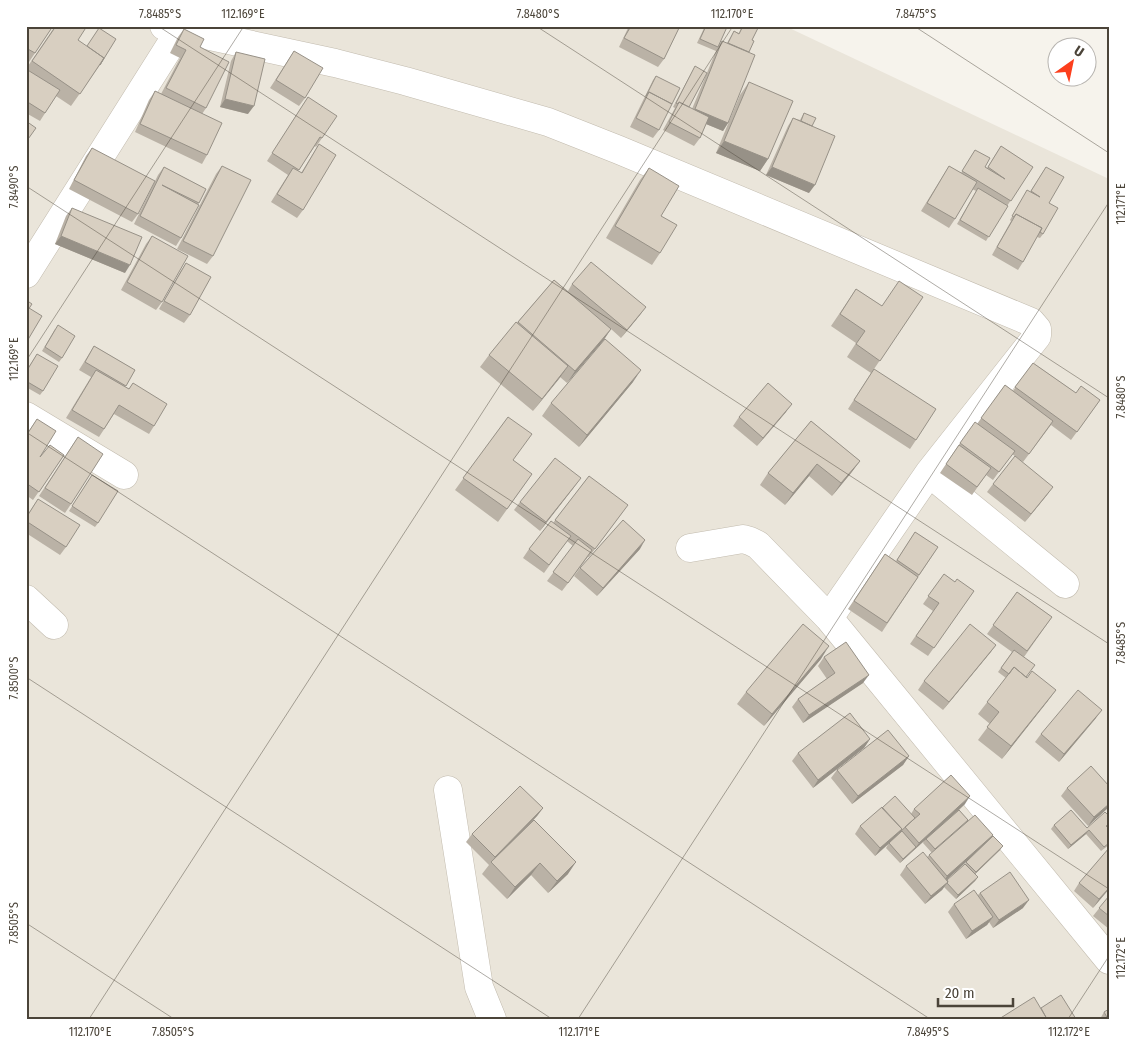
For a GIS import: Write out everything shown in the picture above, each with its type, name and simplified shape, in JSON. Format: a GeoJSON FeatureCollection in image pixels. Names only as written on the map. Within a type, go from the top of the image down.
{"type":"FeatureCollection","features":[{"type":"Feature","properties":{"kind":"street"},"geometry":{"type":"LineString","coordinates":[[26,274],[175,28],[335,63],[548,122],[1031,322],[1037,329],[1037,336],[929,472],[829,618]]}},
{"type":"Feature","properties":{"kind":"street"},"geometry":{"type":"LineString","coordinates":[[26,416],[124,475]]}},
{"type":"Feature","properties":{"kind":"street"},"geometry":{"type":"LineString","coordinates":[[929,472],[1065,584]]}},
{"type":"Feature","properties":{"kind":"street"},"geometry":{"type":"LineString","coordinates":[[690,548],[743,540],[758,545],[829,618],[1109,960]]}},
{"type":"Feature","properties":{"kind":"street"},"geometry":{"type":"LineString","coordinates":[[26,599],[54,625]]}},
{"type":"Feature","properties":{"kind":"street"},"geometry":{"type":"LineString","coordinates":[[448,790],[479,987],[492,1019]]}},
{"type":"Feature","properties":{"kind":"shaded area"},"geometry":{"type":"Polygon","coordinates":[[[26,26],[785,26],[1109,179],[1109,1019],[26,1019],[26,26]]]}},
{"type":"Feature","properties":{"kind":"building"},"geometry":{"type":"Polygon","coordinates":[[[26,26],[47,26],[51,29],[35,53],[26,48],[26,26]]]}},
{"type":"Feature","properties":{"kind":"building"},"geometry":{"type":"Polygon","coordinates":[[[56,26],[87,26],[78,40],[104,58],[80,94],[32,61],[56,26]]]}},
{"type":"Feature","properties":{"kind":"building"},"geometry":{"type":"Polygon","coordinates":[[[631,26],[680,26],[664,59],[624,38],[631,26]]]}},
{"type":"Feature","properties":{"kind":"building"},"geometry":{"type":"Polygon","coordinates":[[[706,26],[727,27],[718,47],[700,39],[706,26]]]}},
{"type":"Feature","properties":{"kind":"building"},"geometry":{"type":"Polygon","coordinates":[[[743,26],[759,26],[752,40],[754,41],[749,52],[728,43],[734,31],[739,34],[743,26]]]}},
{"type":"Feature","properties":{"kind":"building"},"geometry":{"type":"Polygon","coordinates":[[[99,28],[116,39],[100,65],[104,58],[87,46],[99,28]]]}},
{"type":"Feature","properties":{"kind":"building"},"geometry":{"type":"Polygon","coordinates":[[[184,29],[204,39],[200,47],[229,62],[206,108],[166,88],[186,50],[176,45],[184,29]]]}},
{"type":"Feature","properties":{"kind":"building"},"geometry":{"type":"Polygon","coordinates":[[[722,41],[755,55],[728,123],[695,109],[722,41]]]}},
{"type":"Feature","properties":{"kind":"building"},"geometry":{"type":"Polygon","coordinates":[[[294,51],[323,68],[305,98],[276,80],[294,51]]]}},
{"type":"Feature","properties":{"kind":"building"},"geometry":{"type":"Polygon","coordinates":[[[236,52],[265,59],[254,106],[225,99],[236,52]]]}},
{"type":"Feature","properties":{"kind":"building"},"geometry":{"type":"Polygon","coordinates":[[[695,66],[707,73],[689,107],[679,102],[678,104],[676,103],[695,66]]]}},
{"type":"Feature","properties":{"kind":"building"},"geometry":{"type":"Polygon","coordinates":[[[26,69],[60,90],[45,113],[26,101],[26,69]]]}},
{"type":"Feature","properties":{"kind":"building"},"geometry":{"type":"Polygon","coordinates":[[[656,76],[680,88],[672,104],[649,92],[646,96],[656,76]]]}},
{"type":"Feature","properties":{"kind":"building"},"geometry":{"type":"Polygon","coordinates":[[[749,82],[793,101],[768,159],[724,141],[749,82]]]}},
{"type":"Feature","properties":{"kind":"building"},"geometry":{"type":"Polygon","coordinates":[[[155,91],[222,123],[207,155],[140,124],[155,91]]]}},
{"type":"Feature","properties":{"kind":"building"},"geometry":{"type":"Polygon","coordinates":[[[649,92],[672,104],[659,130],[636,118],[649,92]]]}},
{"type":"Feature","properties":{"kind":"building"},"geometry":{"type":"Polygon","coordinates":[[[308,97],[337,116],[322,138],[320,137],[299,170],[272,153],[308,97]]]}},
{"type":"Feature","properties":{"kind":"building"},"geometry":{"type":"Polygon","coordinates":[[[679,102],[709,117],[700,138],[669,122],[679,102]]]}},
{"type":"Feature","properties":{"kind":"building"},"geometry":{"type":"Polygon","coordinates":[[[804,113],[816,118],[812,126],[801,121],[804,113]]]}},
{"type":"Feature","properties":{"kind":"building"},"geometry":{"type":"Polygon","coordinates":[[[793,118],[835,136],[815,185],[772,167],[793,118]]]}},
{"type":"Feature","properties":{"kind":"building"},"geometry":{"type":"Polygon","coordinates":[[[26,121],[36,128],[26,142],[26,121]]]}},
{"type":"Feature","properties":{"kind":"building"},"geometry":{"type":"Polygon","coordinates":[[[319,144],[336,155],[303,210],[277,194],[293,168],[302,173],[319,144]]]}},
{"type":"Feature","properties":{"kind":"building"},"geometry":{"type":"Polygon","coordinates":[[[1001,146],[1033,167],[1011,201],[962,171],[975,150],[990,158],[985,167],[1005,179],[988,167],[1001,146]]]}},
{"type":"Feature","properties":{"kind":"building"},"geometry":{"type":"Polygon","coordinates":[[[92,148],[155,181],[138,214],[74,180],[92,148]]]}},
{"type":"Feature","properties":{"kind":"building"},"geometry":{"type":"Polygon","coordinates":[[[222,166],[251,180],[213,256],[183,241],[222,166]]]}},
{"type":"Feature","properties":{"kind":"building"},"geometry":{"type":"Polygon","coordinates":[[[949,166],[977,182],[955,219],[927,203],[949,166]]]}},
{"type":"Feature","properties":{"kind":"building"},"geometry":{"type":"Polygon","coordinates":[[[164,167],[206,189],[199,203],[162,185],[199,205],[181,238],[140,216],[164,167]]]}},
{"type":"Feature","properties":{"kind":"building"},"geometry":{"type":"Polygon","coordinates":[[[1046,167],[1064,177],[1049,203],[1058,208],[1043,234],[1040,232],[1042,228],[1016,214],[1014,217],[1012,216],[1027,190],[1040,197],[1031,191],[1046,167]]]}},
{"type":"Feature","properties":{"kind":"building"},"geometry":{"type":"Polygon","coordinates":[[[649,168],[679,186],[661,216],[677,225],[660,253],[615,226],[649,168]]]}},
{"type":"Feature","properties":{"kind":"building"},"geometry":{"type":"Polygon","coordinates":[[[978,188],[1008,206],[989,237],[960,220],[978,188]]]}},
{"type":"Feature","properties":{"kind":"building"},"geometry":{"type":"Polygon","coordinates":[[[72,208],[142,237],[130,265],[61,236],[72,208]]]}},
{"type":"Feature","properties":{"kind":"building"},"geometry":{"type":"Polygon","coordinates":[[[1016,214],[1042,228],[1023,262],[997,247],[1016,214]]]}},
{"type":"Feature","properties":{"kind":"building"},"geometry":{"type":"Polygon","coordinates":[[[152,236],[188,256],[162,302],[127,282],[152,236]]]}},
{"type":"Feature","properties":{"kind":"building"},"geometry":{"type":"Polygon","coordinates":[[[591,262],[646,307],[627,330],[572,284],[591,262]]]}},
{"type":"Feature","properties":{"kind":"building"},"geometry":{"type":"Polygon","coordinates":[[[186,263],[211,277],[190,315],[164,301],[186,263]]]}},
{"type":"Feature","properties":{"kind":"building"},"geometry":{"type":"Polygon","coordinates":[[[554,280],[611,329],[575,371],[518,322],[554,280]]]}},
{"type":"Feature","properties":{"kind":"building"},"geometry":{"type":"Polygon","coordinates":[[[899,281],[923,297],[880,361],[856,344],[865,331],[840,314],[856,289],[882,306],[899,281]]]}},
{"type":"Feature","properties":{"kind":"building"},"geometry":{"type":"Polygon","coordinates":[[[26,300],[32,304],[26,313],[26,300]]]}},
{"type":"Feature","properties":{"kind":"building"},"geometry":{"type":"Polygon","coordinates":[[[29,308],[42,316],[26,343],[26,313],[29,308]]]}},
{"type":"Feature","properties":{"kind":"building"},"geometry":{"type":"Polygon","coordinates":[[[516,322],[568,366],[542,399],[489,355],[516,322]]]}},
{"type":"Feature","properties":{"kind":"building"},"geometry":{"type":"Polygon","coordinates":[[[58,325],[75,336],[62,358],[45,347],[58,325]]]}},
{"type":"Feature","properties":{"kind":"building"},"geometry":{"type":"Polygon","coordinates":[[[605,339],[641,370],[587,435],[551,403],[605,339]]]}},
{"type":"Feature","properties":{"kind":"building"},"geometry":{"type":"Polygon","coordinates":[[[94,346],[135,370],[126,386],[85,362],[94,346]]]}},
{"type":"Feature","properties":{"kind":"building"},"geometry":{"type":"Polygon","coordinates":[[[37,354],[58,366],[43,391],[26,381],[26,372],[37,354]]]}},
{"type":"Feature","properties":{"kind":"building"},"geometry":{"type":"Polygon","coordinates":[[[1033,363],[1076,393],[1081,386],[1100,400],[1077,432],[1015,387],[1033,363]]]}},
{"type":"Feature","properties":{"kind":"building"},"geometry":{"type":"Polygon","coordinates":[[[874,369],[936,409],[916,440],[854,400],[874,369]]]}},
{"type":"Feature","properties":{"kind":"building"},"geometry":{"type":"Polygon","coordinates":[[[96,370],[129,389],[133,383],[167,404],[154,426],[119,405],[104,429],[72,410],[96,370]]]}},
{"type":"Feature","properties":{"kind":"building"},"geometry":{"type":"Polygon","coordinates":[[[768,383],[792,404],[763,438],[739,417],[768,383]]]}},
{"type":"Feature","properties":{"kind":"building"},"geometry":{"type":"Polygon","coordinates":[[[1005,385],[1053,421],[1029,454],[981,418],[1005,385]]]}},
{"type":"Feature","properties":{"kind":"building"},"geometry":{"type":"Polygon","coordinates":[[[508,417],[532,434],[513,460],[532,474],[507,509],[463,478],[508,417]]]}},
{"type":"Feature","properties":{"kind":"building"},"geometry":{"type":"Polygon","coordinates":[[[37,419],[56,431],[40,457],[50,445],[64,455],[39,492],[26,483],[26,436],[37,419]]]}},
{"type":"Feature","properties":{"kind":"building"},"geometry":{"type":"Polygon","coordinates":[[[811,421],[860,461],[841,483],[817,464],[793,493],[768,473],[811,421]]]}},
{"type":"Feature","properties":{"kind":"building"},"geometry":{"type":"Polygon","coordinates":[[[975,422],[1015,451],[999,472],[960,443],[975,422]]]}},
{"type":"Feature","properties":{"kind":"building"},"geometry":{"type":"Polygon","coordinates":[[[78,437],[103,454],[71,504],[45,488],[78,437]]]}},
{"type":"Feature","properties":{"kind":"building"},"geometry":{"type":"Polygon","coordinates":[[[959,445],[991,468],[977,487],[946,464],[959,445]]]}},
{"type":"Feature","properties":{"kind":"building"},"geometry":{"type":"Polygon","coordinates":[[[1015,456],[1053,487],[1031,514],[993,484],[1015,456]]]}},
{"type":"Feature","properties":{"kind":"building"},"geometry":{"type":"Polygon","coordinates":[[[555,458],[581,478],[546,522],[520,502],[555,458]]]}},
{"type":"Feature","properties":{"kind":"building"},"geometry":{"type":"Polygon","coordinates":[[[92,475],[118,491],[98,523],[72,506],[92,475]]]}},
{"type":"Feature","properties":{"kind":"building"},"geometry":{"type":"Polygon","coordinates":[[[589,476],[628,505],[595,549],[555,520],[589,476]]]}},
{"type":"Feature","properties":{"kind":"building"},"geometry":{"type":"Polygon","coordinates":[[[38,499],[80,525],[66,547],[26,521],[38,499]]]}},
{"type":"Feature","properties":{"kind":"building"},"geometry":{"type":"Polygon","coordinates":[[[623,520],[645,540],[603,588],[580,568],[623,520]]]}},
{"type":"Feature","properties":{"kind":"building"},"geometry":{"type":"Polygon","coordinates":[[[551,521],[571,536],[549,565],[529,549],[551,521]]]}},
{"type":"Feature","properties":{"kind":"building"},"geometry":{"type":"Polygon","coordinates":[[[915,532],[938,547],[919,575],[897,560],[915,532]]]}},
{"type":"Feature","properties":{"kind":"building"},"geometry":{"type":"Polygon","coordinates":[[[578,539],[592,550],[568,583],[553,572],[578,539]]]}},
{"type":"Feature","properties":{"kind":"building"},"geometry":{"type":"Polygon","coordinates":[[[885,554],[918,577],[887,623],[854,601],[885,554]]]}},
{"type":"Feature","properties":{"kind":"building"},"geometry":{"type":"Polygon","coordinates":[[[944,574],[955,582],[957,579],[974,591],[934,648],[916,636],[939,603],[928,596],[944,574]]]}},
{"type":"Feature","properties":{"kind":"building"},"geometry":{"type":"Polygon","coordinates":[[[1017,592],[1052,617],[1027,651],[993,625],[1017,592]]]}},
{"type":"Feature","properties":{"kind":"building"},"geometry":{"type":"Polygon","coordinates":[[[803,624],[829,646],[772,714],[746,692],[803,624]]]}},
{"type":"Feature","properties":{"kind":"building"},"geometry":{"type":"Polygon","coordinates":[[[970,624],[996,645],[949,702],[924,681],[970,624]]]}},
{"type":"Feature","properties":{"kind":"building"},"geometry":{"type":"Polygon","coordinates":[[[846,642],[869,675],[809,715],[798,699],[835,673],[824,657],[846,642]]]}},
{"type":"Feature","properties":{"kind":"building"},"geometry":{"type":"Polygon","coordinates":[[[1014,650],[1035,665],[1026,677],[1014,667],[1009,674],[1001,668],[1014,650]]]}},
{"type":"Feature","properties":{"kind":"building"},"geometry":{"type":"Polygon","coordinates":[[[1014,667],[1027,678],[1032,671],[1056,690],[1011,746],[987,727],[999,712],[987,702],[1014,667]]]}},
{"type":"Feature","properties":{"kind":"building"},"geometry":{"type":"Polygon","coordinates":[[[1078,690],[1102,710],[1064,754],[1041,734],[1078,690]]]}},
{"type":"Feature","properties":{"kind":"building"},"geometry":{"type":"Polygon","coordinates":[[[850,713],[870,739],[818,780],[798,753],[850,713]]]}},
{"type":"Feature","properties":{"kind":"building"},"geometry":{"type":"Polygon","coordinates":[[[888,730],[909,756],[858,796],[837,770],[888,730]]]}},
{"type":"Feature","properties":{"kind":"building"},"geometry":{"type":"Polygon","coordinates":[[[1091,766],[1109,786],[1109,804],[1094,817],[1067,788],[1091,766]]]}},
{"type":"Feature","properties":{"kind":"building"},"geometry":{"type":"Polygon","coordinates":[[[951,775],[970,796],[919,843],[905,827],[920,814],[914,809],[951,775]]]}},
{"type":"Feature","properties":{"kind":"building"},"geometry":{"type":"Polygon","coordinates":[[[520,786],[543,808],[495,857],[472,834],[520,786]]]}},
{"type":"Feature","properties":{"kind":"building"},"geometry":{"type":"Polygon","coordinates":[[[895,796],[915,818],[899,833],[902,829],[882,808],[895,796]]]}},
{"type":"Feature","properties":{"kind":"building"},"geometry":{"type":"Polygon","coordinates":[[[882,807],[902,829],[880,848],[860,826],[882,807]]]}},
{"type":"Feature","properties":{"kind":"building"},"geometry":{"type":"Polygon","coordinates":[[[959,810],[968,820],[935,849],[926,839],[959,810]]]}},
{"type":"Feature","properties":{"kind":"building"},"geometry":{"type":"Polygon","coordinates":[[[1071,810],[1087,828],[1105,812],[1109,816],[1109,824],[1106,826],[1109,829],[1109,843],[1104,847],[1089,830],[1071,845],[1054,825],[1071,810]]]}},
{"type":"Feature","properties":{"kind":"building"},"geometry":{"type":"Polygon","coordinates":[[[975,815],[993,835],[947,876],[929,855],[975,815]]]}},
{"type":"Feature","properties":{"kind":"building"},"geometry":{"type":"Polygon","coordinates":[[[534,820],[576,862],[557,881],[540,863],[515,887],[491,862],[534,820]]]}},
{"type":"Feature","properties":{"kind":"building"},"geometry":{"type":"Polygon","coordinates":[[[902,831],[916,847],[903,859],[889,843],[902,831]]]}},
{"type":"Feature","properties":{"kind":"building"},"geometry":{"type":"Polygon","coordinates":[[[993,836],[1003,846],[976,872],[966,862],[993,836]]]}},
{"type":"Feature","properties":{"kind":"building"},"geometry":{"type":"Polygon","coordinates":[[[1109,848],[1109,888],[1099,899],[1079,883],[1109,848]]]}},
{"type":"Feature","properties":{"kind":"building"},"geometry":{"type":"Polygon","coordinates":[[[923,852],[948,882],[931,896],[906,866],[923,852]]]}},
{"type":"Feature","properties":{"kind":"building"},"geometry":{"type":"Polygon","coordinates":[[[965,864],[978,877],[958,895],[947,883],[947,880],[965,864]]]}},
{"type":"Feature","properties":{"kind":"building"},"geometry":{"type":"Polygon","coordinates":[[[1010,872],[1029,900],[999,920],[980,893],[1010,872]]]}},
{"type":"Feature","properties":{"kind":"building"},"geometry":{"type":"Polygon","coordinates":[[[974,890],[993,917],[972,931],[954,904],[974,890]]]}},
{"type":"Feature","properties":{"kind":"building"},"geometry":{"type":"Polygon","coordinates":[[[1109,896],[1109,916],[1099,908],[1109,896]]]}},
{"type":"Feature","properties":{"kind":"building"},"geometry":{"type":"Polygon","coordinates":[[[1061,995],[1076,1019],[1047,1019],[1041,1008],[1061,995]]]}},
{"type":"Feature","properties":{"kind":"building"},"geometry":{"type":"Polygon","coordinates":[[[1034,997],[1047,1019],[999,1019],[1034,997]]]}},
{"type":"Feature","properties":{"kind":"building"},"geometry":{"type":"Polygon","coordinates":[[[1109,1009],[1109,1019],[1108,1019],[1104,1012],[1109,1009]]]}}]}
